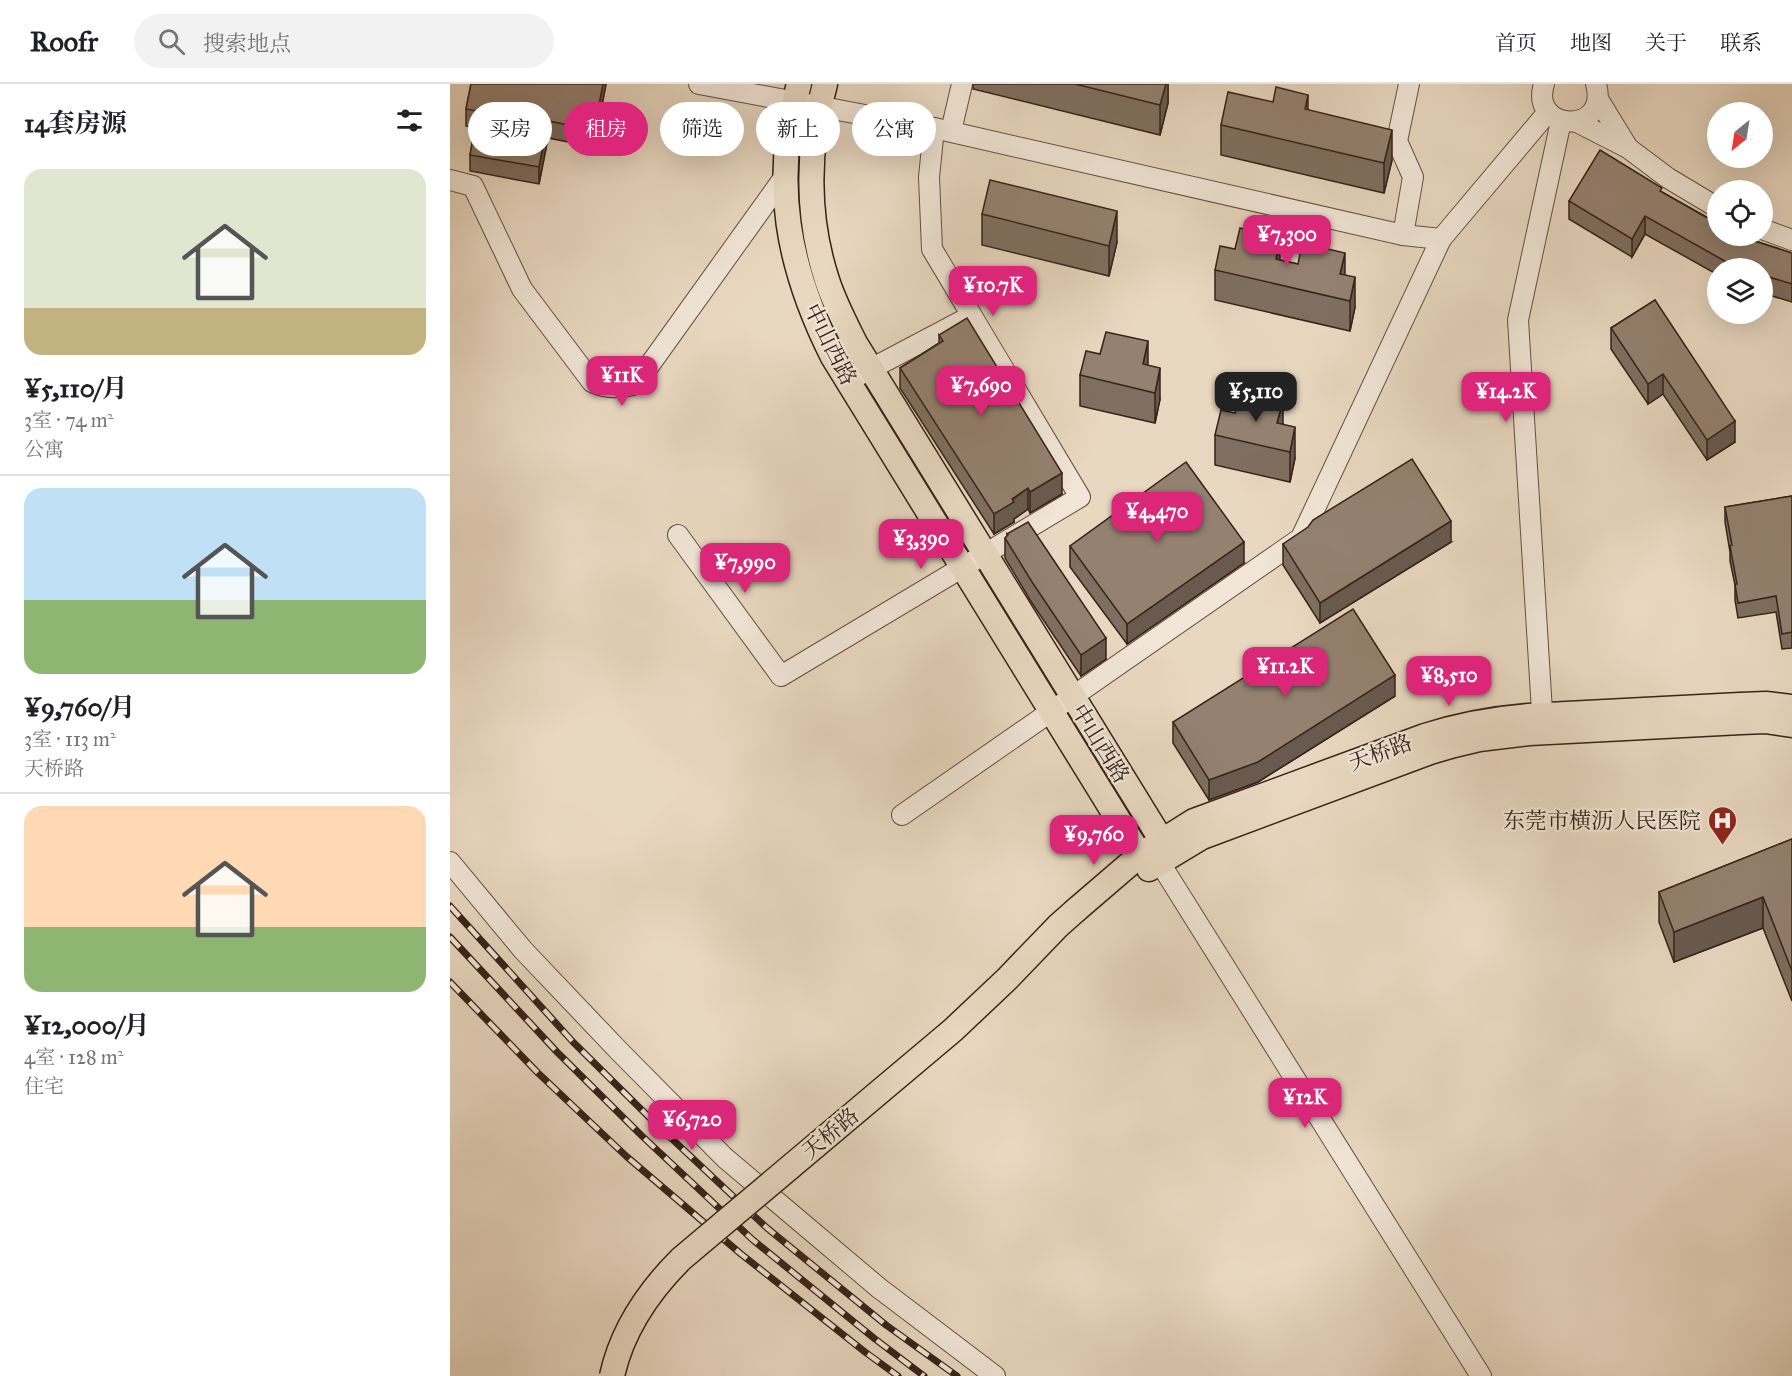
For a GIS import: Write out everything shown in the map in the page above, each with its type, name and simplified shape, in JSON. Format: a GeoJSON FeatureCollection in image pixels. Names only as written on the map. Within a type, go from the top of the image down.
{"type":"FeatureCollection","features":[{"type":"Feature","properties":{"kind":"main road","name":"中山西路"},"geometry":{"type":"LineString","coordinates":[[820,102],[825,84]]}},
{"type":"Feature","properties":{"kind":"main road","name":"中山西路"},"geometry":{"type":"LineString","coordinates":[[796,93],[788,138],[785,176],[787,214],[802,288],[816,323],[848,381],[1052,711],[1154,853]]}},
{"type":"Feature","properties":{"kind":"main road","name":"中山西路"},"geometry":{"type":"LineString","coordinates":[[812,156],[813,212],[818,246],[827,280],[855,344],[1072,696],[1154,853]]}},
{"type":"Feature","properties":{"kind":"main road","name":"天桥路"},"geometry":{"type":"LineString","coordinates":[[612,1376],[628,1329],[651,1292],[665,1275],[690,1251],[953,1030],[1076,910],[1154,853],[1430,752],[1543,724],[1740,705],[1766,704],[1792,707]]}},
{"type":"Feature","properties":{"kind":"main road","name":"天桥路"},"geometry":{"type":"LineString","coordinates":[[1543,724],[1765,721],[1792,725]]}},
{"type":"Feature","properties":{"kind":"street"},"geometry":{"type":"LineString","coordinates":[[699,84],[796,93],[811,102]]}},
{"type":"Feature","properties":{"kind":"street"},"geometry":{"type":"LineString","coordinates":[[678,535],[782,676],[1080,497],[932,249],[929,177],[943,129],[962,84]]}},
{"type":"Feature","properties":{"kind":"street"},"geometry":{"type":"LineString","coordinates":[[1403,235],[1413,177],[1397,141],[1409,84]]}},
{"type":"Feature","properties":{"kind":"street"},"geometry":{"type":"LineString","coordinates":[[1544,84],[1542,97],[1562,118],[1628,148],[1668,178],[1707,201]]}},
{"type":"Feature","properties":{"kind":"street"},"geometry":{"type":"LineString","coordinates":[[902,815],[1301,538],[1441,239],[1562,118],[1590,114],[1597,92]]}},
{"type":"Feature","properties":{"kind":"street"},"geometry":{"type":"LineString","coordinates":[[1597,92],[1628,148]]}},
{"type":"Feature","properties":{"kind":"street"},"geometry":{"type":"LineString","coordinates":[[840,111],[943,129],[1403,235],[1441,239]]}},
{"type":"Feature","properties":{"kind":"street"},"geometry":{"type":"LineString","coordinates":[[1543,724],[1518,320],[1562,118]]}},
{"type":"Feature","properties":{"kind":"street"},"geometry":{"type":"LineString","coordinates":[[450,180],[473,186],[522,289],[592,382],[608,388],[617,388],[636,384],[785,176]]}},
{"type":"Feature","properties":{"kind":"street"},"geometry":{"type":"LineString","coordinates":[[1773,233],[1792,240]]}},
{"type":"Feature","properties":{"kind":"street"},"geometry":{"type":"LineString","coordinates":[[848,381],[971,316]]}},
{"type":"Feature","properties":{"kind":"street"},"geometry":{"type":"LineString","coordinates":[[1154,853],[1481,1376]]}},
{"type":"Feature","properties":{"kind":"street"},"geometry":{"type":"LineString","coordinates":[[450,862],[523,950],[725,1158],[879,1288],[995,1376]]}},
{"type":"Feature","properties":{"kind":"building"},"geometry":{"type":"Polygon","coordinates":[[[471,84],[603,84],[599,102],[564,102],[564,124],[552,122],[552,102],[468,102],[468,109],[466,109],[471,84]]]}},
{"type":"Feature","properties":{"kind":"building"},"geometry":{"type":"Polygon","coordinates":[[[1075,84],[1166,84],[1160,105],[1075,84]]]}},
{"type":"Feature","properties":{"kind":"building"},"geometry":{"type":"Polygon","coordinates":[[[1276,87],[1308,95],[1305,109],[1392,130],[1384,163],[1221,125],[1228,92],[1273,102],[1276,87]]]}},
{"type":"Feature","properties":{"kind":"building"},"geometry":{"type":"Polygon","coordinates":[[[1600,150],[1662,188],[1660,191],[1707,218],[1707,246],[1770,246],[1792,253],[1792,284],[1773,278],[1773,258],[1719,258],[1645,216],[1632,239],[1569,201],[1600,150]]]}},
{"type":"Feature","properties":{"kind":"building"},"geometry":{"type":"Polygon","coordinates":[[[476,156],[541,156],[539,167],[476,156]]]}},
{"type":"Feature","properties":{"kind":"building"},"geometry":{"type":"Polygon","coordinates":[[[990,180],[1117,211],[1109,246],[982,214],[990,180]]]}},
{"type":"Feature","properties":{"kind":"building"},"geometry":{"type":"Polygon","coordinates":[[[1240,228],[1280,238],[1276,259],[1298,264],[1302,243],[1345,253],[1340,274],[1355,277],[1350,301],[1215,270],[1220,246],[1235,249],[1240,228]]]}},
{"type":"Feature","properties":{"kind":"building"},"geometry":{"type":"Polygon","coordinates":[[[1655,300],[1735,421],[1707,440],[1663,374],[1648,384],[1611,328],[1655,300]]]}},
{"type":"Feature","properties":{"kind":"building"},"geometry":{"type":"Polygon","coordinates":[[[967,318],[1062,473],[1030,492],[1028,488],[1012,499],[1014,502],[994,514],[900,368],[943,341],[939,335],[967,318]]]}},
{"type":"Feature","properties":{"kind":"building"},"geometry":{"type":"Polygon","coordinates":[[[1106,332],[1148,341],[1143,364],[1160,368],[1155,393],[1080,375],[1086,351],[1100,354],[1106,332]]]}},
{"type":"Feature","properties":{"kind":"building"},"geometry":{"type":"Polygon","coordinates":[[[1241,391],[1283,401],[1277,423],[1295,427],[1290,452],[1215,435],[1221,410],[1235,413],[1241,391]]]}},
{"type":"Feature","properties":{"kind":"building"},"geometry":{"type":"Polygon","coordinates":[[[1412,459],[1451,521],[1320,603],[1283,544],[1308,527],[1313,520],[1412,459]]]}},
{"type":"Feature","properties":{"kind":"building"},"geometry":{"type":"Polygon","coordinates":[[[1186,462],[1244,542],[1127,624],[1070,546],[1186,462]]]}},
{"type":"Feature","properties":{"kind":"building"},"geometry":{"type":"Polygon","coordinates":[[[1792,496],[1792,632],[1782,634],[1776,596],[1738,603],[1730,546],[1732,545],[1725,507],[1792,496]]]}},
{"type":"Feature","properties":{"kind":"building"},"geometry":{"type":"Polygon","coordinates":[[[1028,522],[1106,638],[1081,655],[1005,538],[1007,534],[1028,522]]]}},
{"type":"Feature","properties":{"kind":"building"},"geometry":{"type":"Polygon","coordinates":[[[1353,609],[1395,675],[1258,762],[1209,780],[1173,722],[1353,609]]]}},
{"type":"Feature","properties":{"kind":"building"},"geometry":{"type":"Polygon","coordinates":[[[1792,839],[1792,971],[1763,897],[1674,932],[1659,892],[1792,839]]]}},
{"type":"Feature","properties":{"kind":"railway"},"geometry":{"type":"LineString","coordinates":[[450,906],[573,1042],[767,1228],[886,1325],[957,1376]]}},
{"type":"Feature","properties":{"kind":"railway"},"geometry":{"type":"LineString","coordinates":[[450,937],[557,1052],[753,1240],[924,1376]]}},
{"type":"Feature","properties":{"kind":"railway"},"geometry":{"type":"LineString","coordinates":[[450,982],[538,1073],[626,1156],[741,1254],[898,1376]]}},
{"type":"Feature","properties":{"kind":"place","name":"东莞市横沥人民医院"},"geometry":{"type":"Point","coordinates":[1722,846]}}]}
